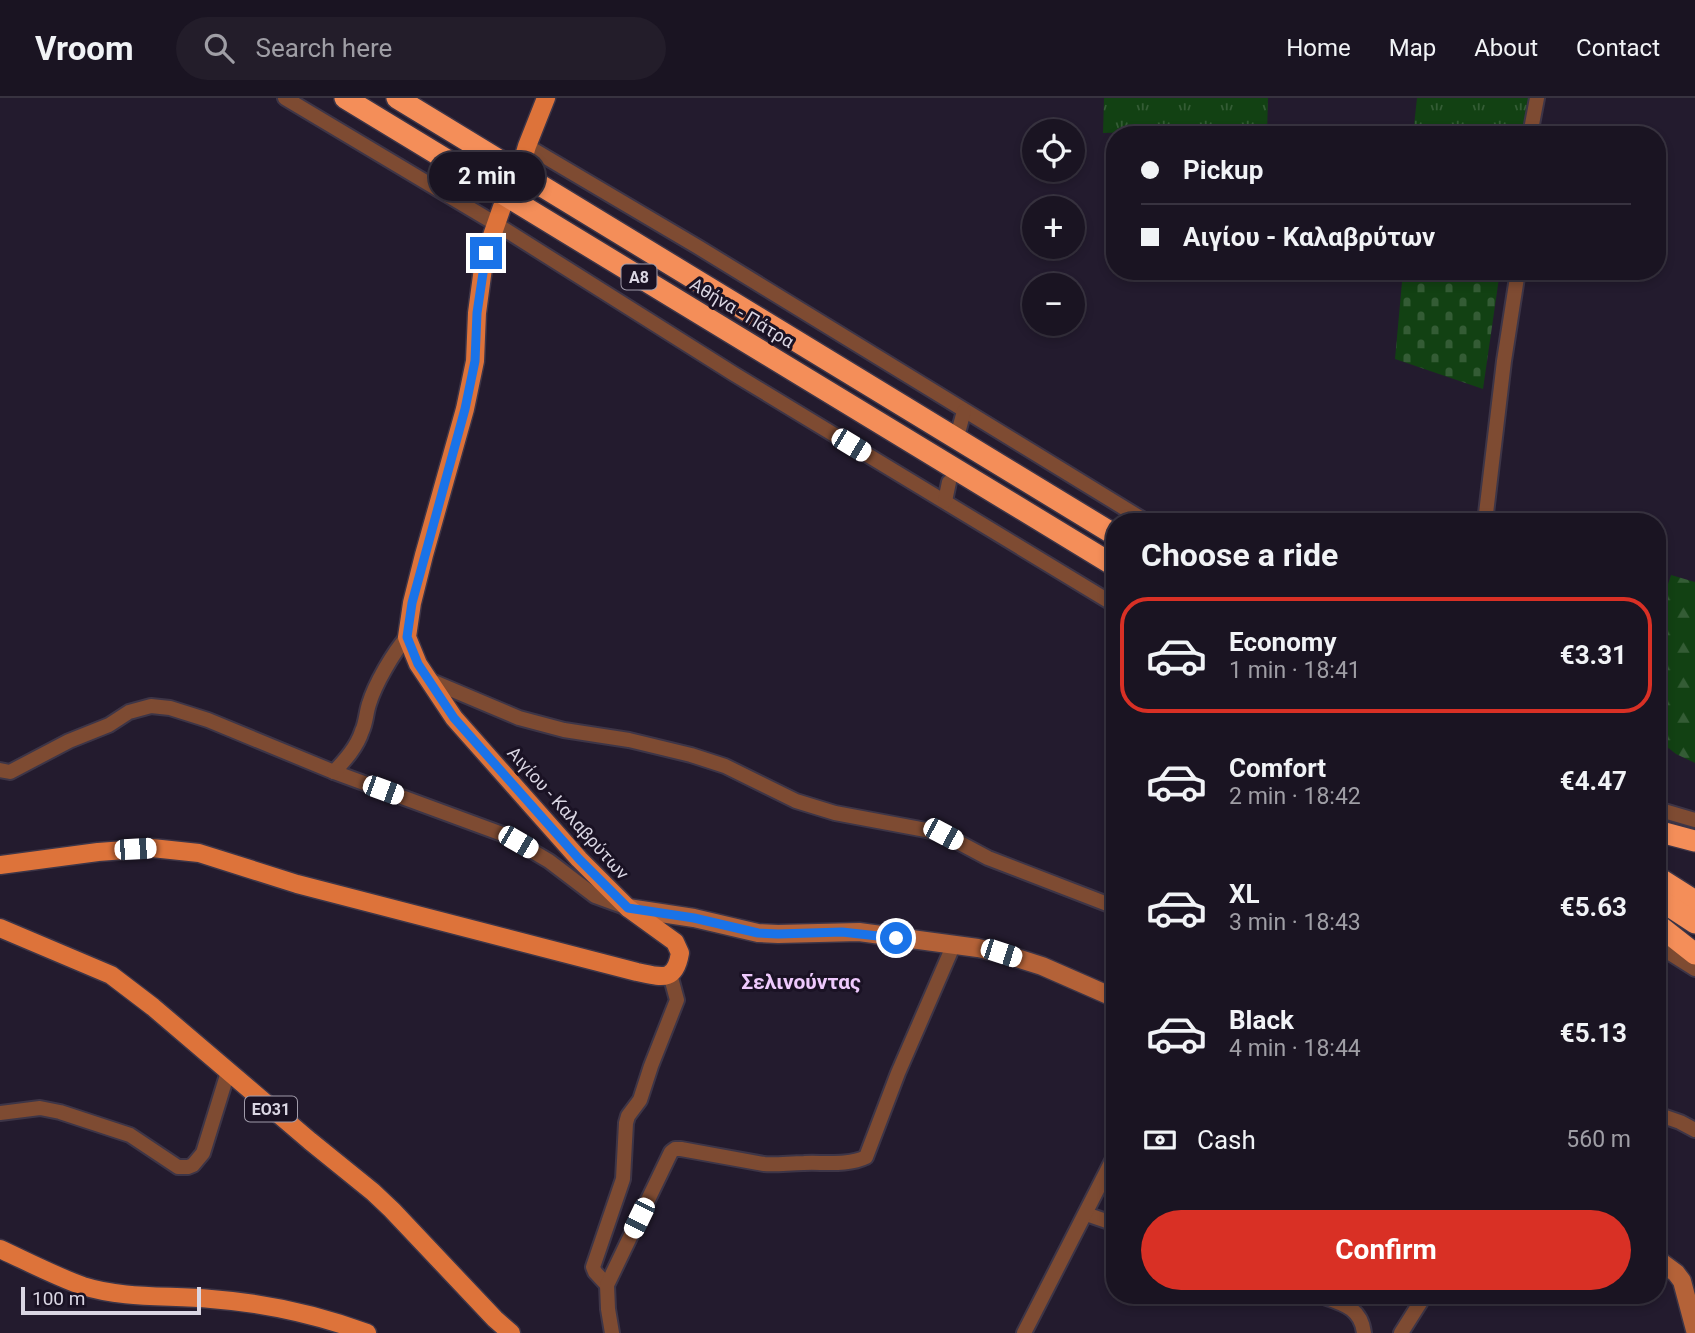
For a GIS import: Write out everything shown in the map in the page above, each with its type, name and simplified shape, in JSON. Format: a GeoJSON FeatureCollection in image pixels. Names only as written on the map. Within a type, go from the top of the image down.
{"type":"FeatureCollection","features":[{"type":"Feature","properties":{"kind":"highway","name":"Αθήνα - Πάτρα"},"geometry":{"type":"LineString","coordinates":[[345,98],[1106,561]]}},
{"type":"Feature","properties":{"kind":"highway","name":"Αθήνα - Πάτρα"},"geometry":{"type":"LineString","coordinates":[[397,98],[1106,530]]}},
{"type":"Feature","properties":{"kind":"highway"},"geometry":{"type":"LineString","coordinates":[[1666,833],[1695,841]]}},
{"type":"Feature","properties":{"kind":"highway"},"geometry":{"type":"LineString","coordinates":[[1666,883],[1695,901]]}},
{"type":"Feature","properties":{"kind":"highway"},"geometry":{"type":"LineString","coordinates":[[1666,904],[1695,923]]}},
{"type":"Feature","properties":{"kind":"highway"},"geometry":{"type":"LineString","coordinates":[[1666,931],[1695,954]]}},
{"type":"Feature","properties":{"kind":"main road"},"geometry":{"type":"LineString","coordinates":[[521,166],[546,98]]}},
{"type":"Feature","properties":{"kind":"main road"},"geometry":{"type":"LineString","coordinates":[[407,637],[424,555],[465,409],[475,361],[477,313],[483,268],[499,216]]}},
{"type":"Feature","properties":{"kind":"main road","name":"Αιγίου - Καλαβρύτων"},"geometry":{"type":"LineString","coordinates":[[407,637],[418,664],[454,718],[579,859],[628,908],[675,942],[680,953],[676,969],[670,974]]}},
{"type":"Feature","properties":{"kind":"main road"},"geometry":{"type":"LineString","coordinates":[[0,865],[152,848],[200,853],[297,884],[637,972],[657,976],[670,974]]}},
{"type":"Feature","properties":{"kind":"main road","name":"ΕΟ31"},"geometry":{"type":"LineString","coordinates":[[0,928],[111,975],[153,1007],[373,1192],[511,1333]]}},
{"type":"Feature","properties":{"kind":"main road"},"geometry":{"type":"LineString","coordinates":[[0,1249],[83,1286],[121,1293],[240,1302],[304,1314],[368,1333]]}},
{"type":"Feature","properties":{"kind":"street"},"geometry":{"type":"LineString","coordinates":[[285,98],[499,216],[734,374],[1106,599]]}},
{"type":"Feature","properties":{"kind":"street"},"geometry":{"type":"LineString","coordinates":[[1532,126],[1537,98]]}},
{"type":"Feature","properties":{"kind":"street"},"geometry":{"type":"LineString","coordinates":[[527,146],[698,247],[1132,513]]}},
{"type":"Feature","properties":{"kind":"street"},"geometry":{"type":"LineString","coordinates":[[1486,513],[1517,280]]}},
{"type":"Feature","properties":{"kind":"street"},"geometry":{"type":"LineString","coordinates":[[958,433],[964,411]]}},
{"type":"Feature","properties":{"kind":"street"},"geometry":{"type":"LineString","coordinates":[[945,501],[949,481]]}},
{"type":"Feature","properties":{"kind":"street"},"geometry":{"type":"LineString","coordinates":[[334,772],[348,757],[362,733],[368,705],[395,651],[407,637]]}},
{"type":"Feature","properties":{"kind":"street"},"geometry":{"type":"LineString","coordinates":[[429,680],[519,718],[564,730],[629,740],[725,766],[796,801],[835,813],[943,834],[988,858],[1106,903]]}},
{"type":"Feature","properties":{"kind":"street"},"geometry":{"type":"LineString","coordinates":[[0,770],[10,772],[69,741],[109,725],[129,712],[151,706],[170,708],[208,720],[334,772],[505,835],[549,861],[595,896],[628,908],[694,918],[758,933],[859,932],[995,951],[1106,994]]}},
{"type":"Feature","properties":{"kind":"street"},"geometry":{"type":"LineString","coordinates":[[1666,812],[1695,820]]}},
{"type":"Feature","properties":{"kind":"street"},"geometry":{"type":"LineString","coordinates":[[0,858],[21,863]]}},
{"type":"Feature","properties":{"kind":"street"},"geometry":{"type":"LineString","coordinates":[[612,1333],[607,1285],[671,1152],[674,1149],[776,1165],[847,1162],[866,1157],[898,1073],[954,944]]}},
{"type":"Feature","properties":{"kind":"street"},"geometry":{"type":"LineString","coordinates":[[1666,951],[1695,970]]}},
{"type":"Feature","properties":{"kind":"street"},"geometry":{"type":"LineString","coordinates":[[607,1285],[593,1267],[623,1179],[628,1116],[640,1100],[677,1000],[670,974]]}},
{"type":"Feature","properties":{"kind":"street"},"geometry":{"type":"LineString","coordinates":[[0,1113],[40,1108],[60,1112],[121,1131],[139,1140],[174,1166],[188,1167],[197,1162],[203,1153],[228,1072]]}},
{"type":"Feature","properties":{"kind":"street"},"geometry":{"type":"LineString","coordinates":[[1666,1118],[1695,1130]]}},
{"type":"Feature","properties":{"kind":"street"},"geometry":{"type":"LineString","coordinates":[[1024,1333],[1106,1173]]}},
{"type":"Feature","properties":{"kind":"street"},"geometry":{"type":"LineString","coordinates":[[1086,1214],[1106,1221]]}},
{"type":"Feature","properties":{"kind":"street"},"geometry":{"type":"LineString","coordinates":[[1666,1266],[1682,1280],[1695,1330]]}},
{"type":"Feature","properties":{"kind":"street"},"geometry":{"type":"LineString","coordinates":[[1341,1304],[1359,1315],[1364,1333]]}},
{"type":"Feature","properties":{"kind":"street"},"geometry":{"type":"LineString","coordinates":[[1401,1333],[1419,1304]]}},
{"type":"Feature","properties":{"kind":"green space"},"geometry":{"type":"Polygon","coordinates":[[[1104,98],[1268,98],[1267,126],[1106,126],[1106,133],[1103,133],[1104,98]]]}},
{"type":"Feature","properties":{"kind":"green space"},"geometry":{"type":"Polygon","coordinates":[[[1417,98],[1529,98],[1524,126],[1414,126],[1417,98]]]}},
{"type":"Feature","properties":{"kind":"green space"},"geometry":{"type":"Polygon","coordinates":[[[1402,280],[1499,280],[1483,389],[1395,359],[1402,280]]]}},
{"type":"Feature","properties":{"kind":"green space"},"geometry":{"type":"Polygon","coordinates":[[[1671,575],[1695,582],[1695,763],[1666,746],[1666,590],[1671,575]]]}},
{"type":"Feature","properties":{"kind":"district","name":"Σελινούντας"},"geometry":{"type":"Point","coordinates":[801,982]}},
{"type":"Feature","properties":{"kind":"route"},"geometry":{"type":"LineString","coordinates":[[486,253],[477,313],[475,361],[465,409],[412,603],[407,637],[418,664],[454,718],[579,859],[628,908],[694,918],[758,933],[859,932],[896,938]]}}]}
